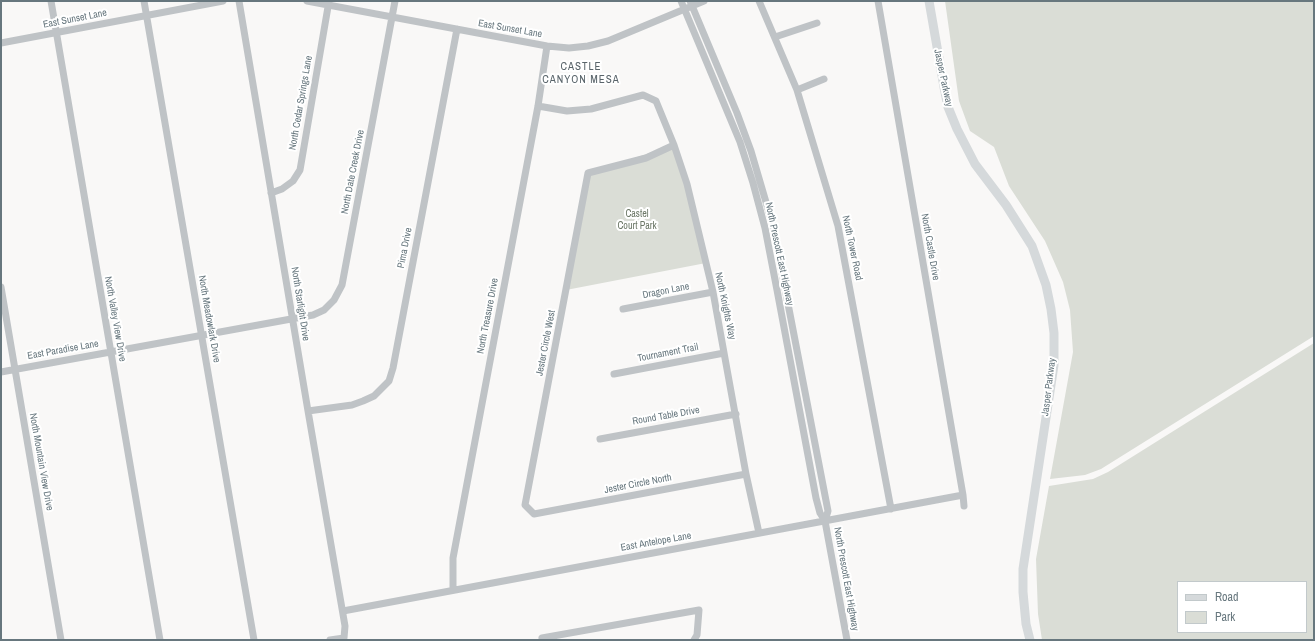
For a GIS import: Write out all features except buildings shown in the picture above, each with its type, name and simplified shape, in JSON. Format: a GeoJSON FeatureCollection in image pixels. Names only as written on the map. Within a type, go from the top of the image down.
{"type":"FeatureCollection","features":[{"type":"Feature","properties":{"kind":"main road","name":"Jasper Parkway"},"geometry":{"type":"LineString","coordinates":[[929,1],[948,107],[956,129],[975,164],[1020,225],[1032,246],[1046,285],[1051,309],[1054,334],[1054,366],[1022,569],[1023,592],[1029,637]]}},
{"type":"Feature","properties":{"kind":"street","name":"North Valley View Drive"},"geometry":{"type":"LineString","coordinates":[[51,1],[160,640]]}},
{"type":"Feature","properties":{"kind":"street","name":"North Meadowlark Drive"},"geometry":{"type":"LineString","coordinates":[[144,1],[254,640]]}},
{"type":"Feature","properties":{"kind":"street","name":"East Sunset Lane"},"geometry":{"type":"LineString","coordinates":[[1,43],[223,1]]}},
{"type":"Feature","properties":{"kind":"street","name":"North Starlight Drive"},"geometry":{"type":"LineString","coordinates":[[239,1],[343,611],[345,626],[344,638],[330,640]]}},
{"type":"Feature","properties":{"kind":"street","name":"East Sunset Lane"},"geometry":{"type":"LineString","coordinates":[[307,1],[328,3],[392,17],[547,46],[569,48],[588,46],[608,41],[704,1]]}},
{"type":"Feature","properties":{"kind":"street","name":"North Date Creek Drive"},"geometry":{"type":"LineString","coordinates":[[293,318],[313,315],[324,310],[334,300],[342,285],[395,1]]}},
{"type":"Feature","properties":{"kind":"street","name":"North Prescott East Highway"},"geometry":{"type":"LineString","coordinates":[[681,1],[689,6],[773,226],[828,511],[825,521]]}},
{"type":"Feature","properties":{"kind":"street","name":"North Tower Road"},"geometry":{"type":"LineString","coordinates":[[759,1],[797,90],[838,226],[891,509]]}},
{"type":"Feature","properties":{"kind":"street","name":"North Castle Drive"},"geometry":{"type":"LineString","coordinates":[[878,1],[962,495]]}},
{"type":"Feature","properties":{"kind":"street","name":"North Cedar Springs Lane"},"geometry":{"type":"LineString","coordinates":[[271,193],[282,189],[293,181],[300,170],[328,3]]}},
{"type":"Feature","properties":{"kind":"street"},"geometry":{"type":"LineString","coordinates":[[775,37],[818,23]]}},
{"type":"Feature","properties":{"kind":"street","name":"Pima Drive"},"geometry":{"type":"LineString","coordinates":[[308,411],[363,402],[374,396],[389,381],[393,368],[457,29]]}},
{"type":"Feature","properties":{"kind":"street","name":"North Treasure Drive"},"geometry":{"type":"LineString","coordinates":[[452,590],[453,558],[538,106],[547,46]]}},
{"type":"Feature","properties":{"kind":"street"},"geometry":{"type":"LineString","coordinates":[[797,90],[824,79]]}},
{"type":"Feature","properties":{"kind":"street","name":"North Knights Way"},"geometry":{"type":"LineString","coordinates":[[538,106],[567,111],[591,109],[643,95],[656,101],[674,145],[687,184],[713,292],[746,474],[759,534]]}},
{"type":"Feature","properties":{"kind":"street","name":"Jester Circle West"},"geometry":{"type":"LineString","coordinates":[[534,514],[525,505],[588,173],[646,158],[674,145]]}},
{"type":"Feature","properties":{"kind":"street","name":"North Prescott East Highway"},"geometry":{"type":"LineString","coordinates":[[758,186],[816,498],[820,513],[825,521],[847,640]]}},
{"type":"Feature","properties":{"kind":"street","name":"North Mountain View Drive"},"geometry":{"type":"LineString","coordinates":[[1,287],[61,640]]}},
{"type":"Feature","properties":{"kind":"street","name":"Dragon Lane"},"geometry":{"type":"LineString","coordinates":[[623,310],[713,292]]}},
{"type":"Feature","properties":{"kind":"street","name":"East Paradise Lane"},"geometry":{"type":"LineString","coordinates":[[1,372],[293,318]]}},
{"type":"Feature","properties":{"kind":"street"},"geometry":{"type":"LineString","coordinates":[[788,342],[796,341]]}},
{"type":"Feature","properties":{"kind":"street","name":"Tournament Trail"},"geometry":{"type":"LineString","coordinates":[[614,374],[724,353]]}},
{"type":"Feature","properties":{"kind":"street","name":"Round Table Drive"},"geometry":{"type":"LineString","coordinates":[[600,438],[736,414]]}},
{"type":"Feature","properties":{"kind":"street","name":"Jester Circle North"},"geometry":{"type":"LineString","coordinates":[[534,514],[746,474]]}},
{"type":"Feature","properties":{"kind":"street"},"geometry":{"type":"LineString","coordinates":[[962,495],[964,506]]}},
{"type":"Feature","properties":{"kind":"street","name":"East Antelope Lane"},"geometry":{"type":"LineString","coordinates":[[343,611],[962,495]]}},
{"type":"Feature","properties":{"kind":"street"},"geometry":{"type":"LineString","coordinates":[[543,640],[542,638],[699,610],[697,635],[694,640]]}},
{"type":"Feature","properties":{"kind":"green space"},"geometry":{"type":"Polygon","coordinates":[[[945,1],[1314,1],[1314,336],[1101,469],[1085,475],[1050,479],[1073,352],[1070,310],[1063,282],[1045,241],[1009,186],[994,147],[970,131],[959,101],[945,1]]]}},
{"type":"Feature","properties":{"kind":"green space","name":"Castel Court Park"},"geometry":{"type":"Polygon","coordinates":[[[674,145],[706,263],[566,290],[588,173],[674,145]]]}},
{"type":"Feature","properties":{"kind":"green space"},"geometry":{"type":"Polygon","coordinates":[[[1314,343],[1314,640],[1042,640],[1038,614],[1036,559],[1049,486],[1093,479],[1108,472],[1314,343]]]}},
{"type":"Feature","properties":{"kind":"district","name":"CASTLE CANYON MESA"},"geometry":{"type":"Point","coordinates":[581,73]}}]}
